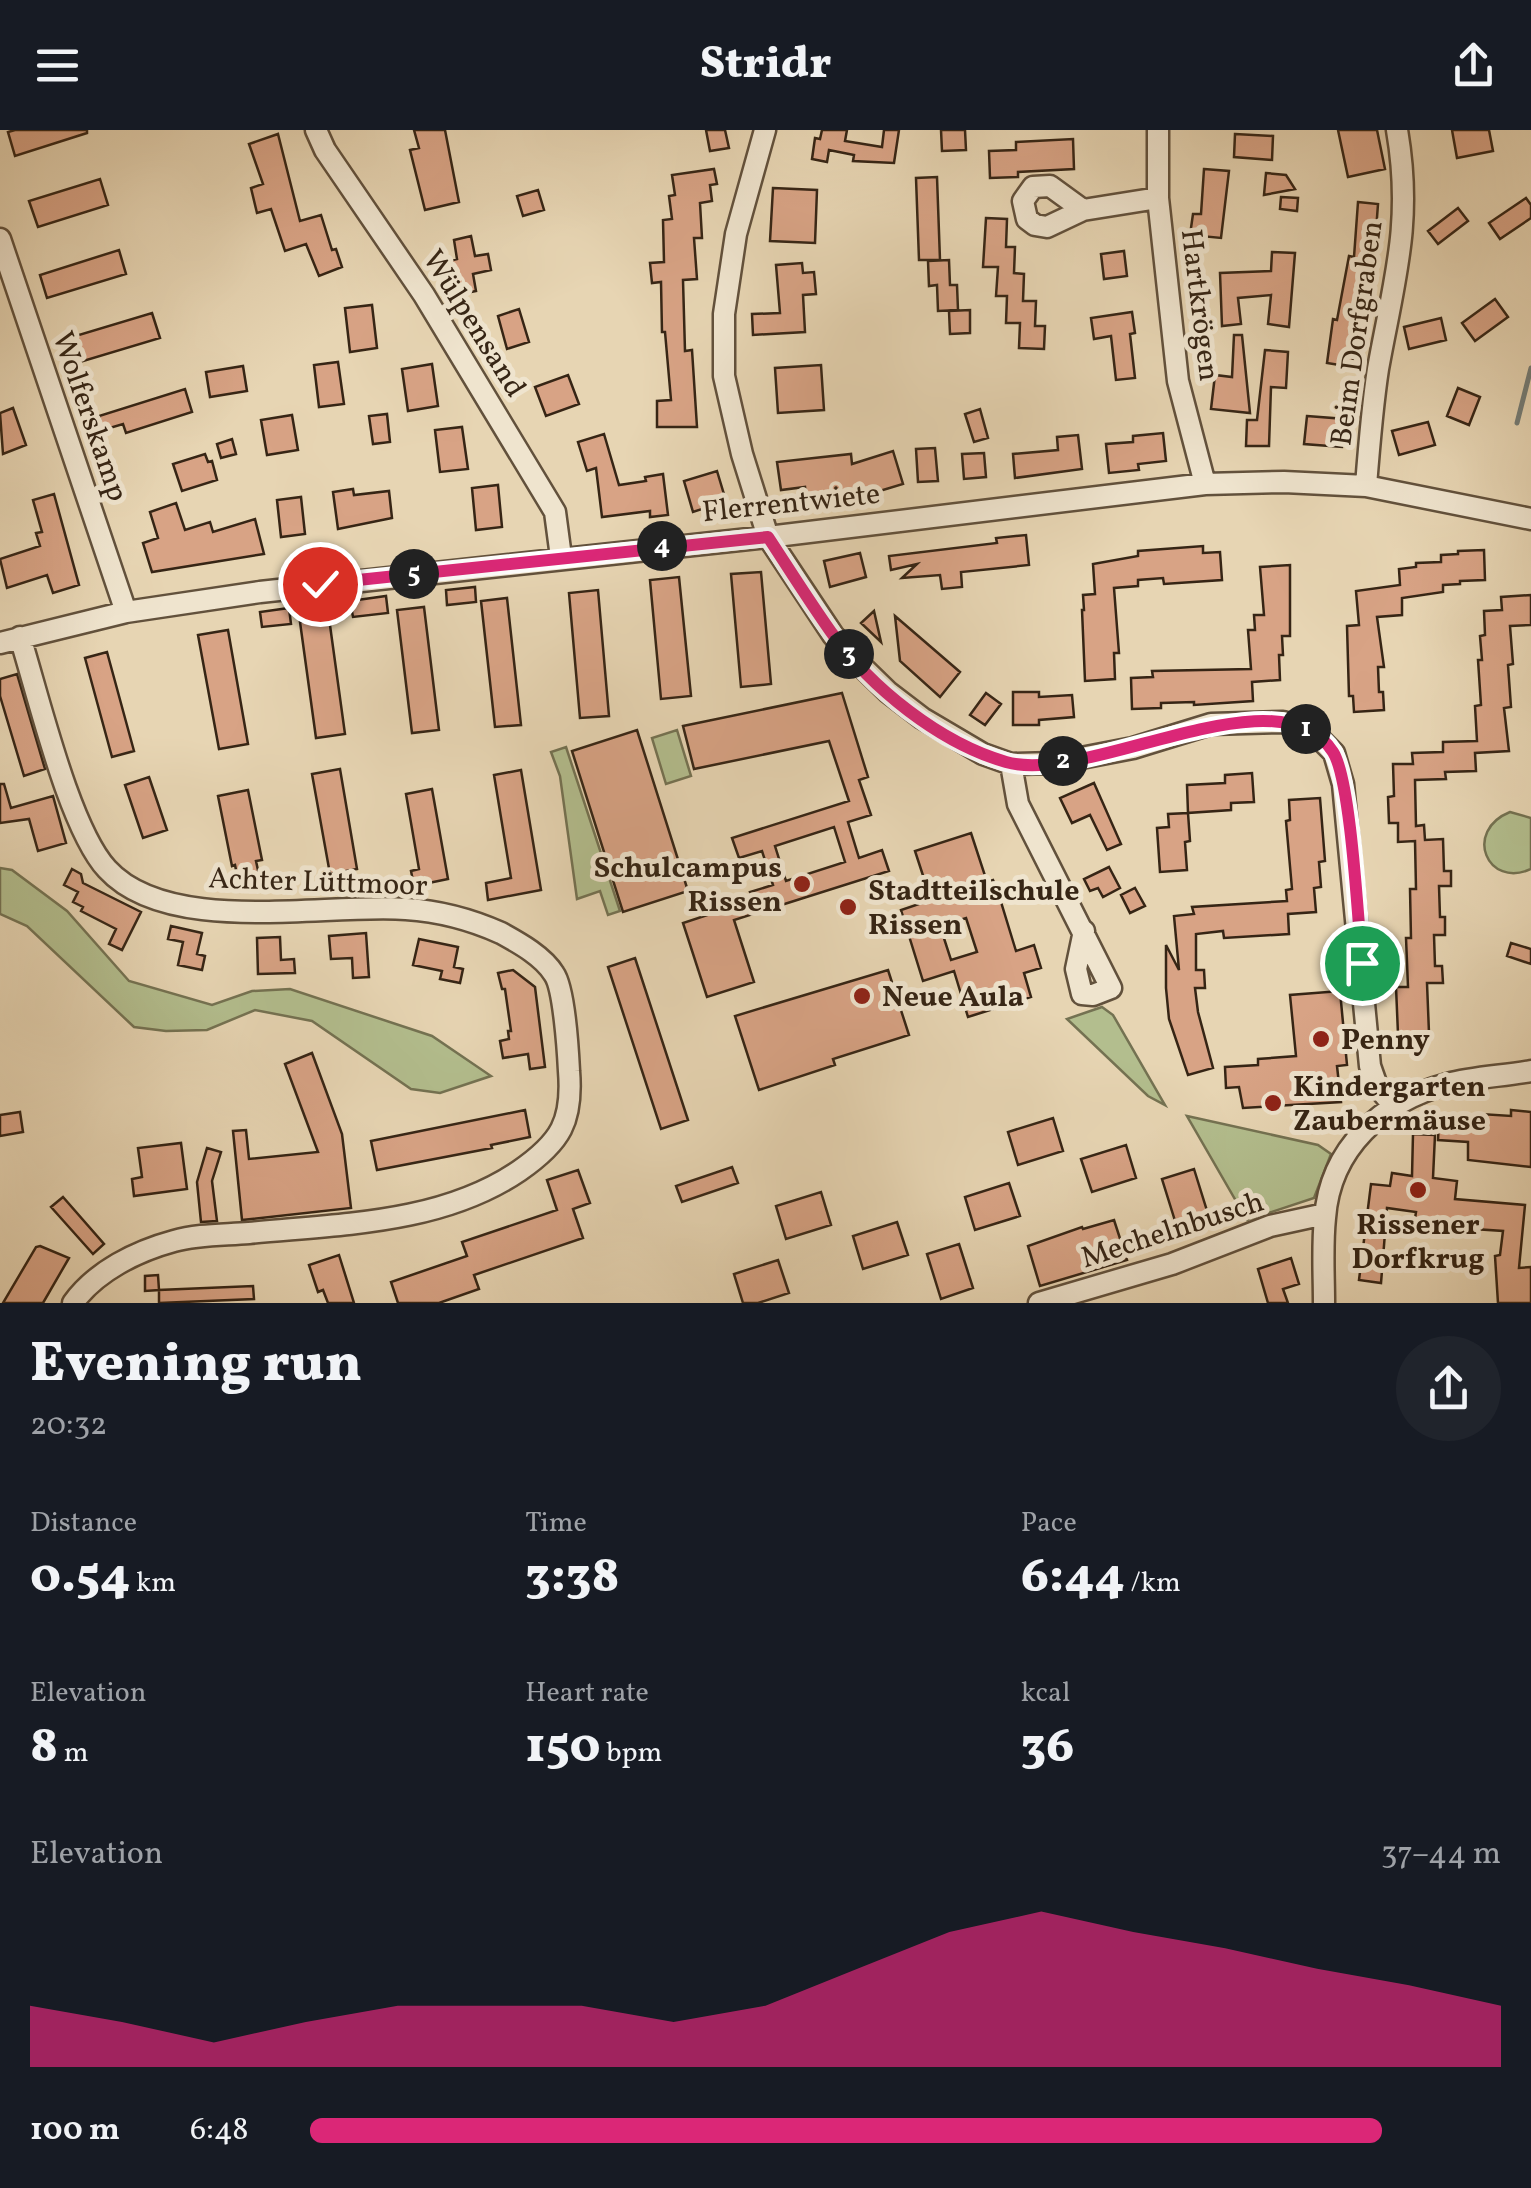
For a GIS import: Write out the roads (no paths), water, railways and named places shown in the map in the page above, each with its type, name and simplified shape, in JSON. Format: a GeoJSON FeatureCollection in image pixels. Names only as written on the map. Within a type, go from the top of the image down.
{"type":"FeatureCollection","features":[{"type":"Feature","properties":{"kind":"street","name":"Wülpensand"},"geometry":{"type":"LineString","coordinates":[[316,130],[325,150],[441,322],[556,512],[561,557]]}},
{"type":"Feature","properties":{"kind":"street"},"geometry":{"type":"LineString","coordinates":[[766,130],[739,217],[724,314],[724,376],[742,454],[768,537],[832,635],[877,682],[947,734],[983,754],[1012,764],[1055,763],[1133,748],[1211,724],[1284,722],[1311,730],[1334,753],[1343,784],[1370,1066],[1378,1086],[1393,1105]]}},
{"type":"Feature","properties":{"kind":"street","name":"Hartkrögen"},"geometry":{"type":"LineString","coordinates":[[1158,130],[1158,198],[1178,382],[1205,484]]}},
{"type":"Feature","properties":{"kind":"street","name":"Beim Dorfgraben"},"geometry":{"type":"LineString","coordinates":[[1366,486],[1376,385],[1402,257],[1404,172],[1397,130]]}},
{"type":"Feature","properties":{"kind":"street"},"geometry":{"type":"LineString","coordinates":[[1083,210],[1158,198]]}},
{"type":"Feature","properties":{"kind":"street","name":"Wolferskamp"},"geometry":{"type":"LineString","coordinates":[[0,238],[126,612]]}},
{"type":"Feature","properties":{"kind":"street","name":"Flerrentwiete"},"geometry":{"type":"LineString","coordinates":[[10,640],[126,612],[260,592],[768,537],[1205,484],[1366,486],[1531,520]]}},
{"type":"Feature","properties":{"kind":"street","name":"Achter Lüttmoor"},"geometry":{"type":"LineString","coordinates":[[10,640],[85,838],[107,870],[139,896],[206,910],[408,908],[466,919],[522,944],[556,975],[567,1040],[572,1104],[564,1125],[542,1155],[491,1190],[412,1216],[178,1240],[130,1256],[81,1292],[73,1303]]}},
{"type":"Feature","properties":{"kind":"street"},"geometry":{"type":"LineString","coordinates":[[1012,764],[1018,804],[1084,931]]}},
{"type":"Feature","properties":{"kind":"street"},"geometry":{"type":"LineString","coordinates":[[1324,1303],[1325,1214],[1335,1180],[1357,1136],[1393,1105],[1450,1084],[1531,1070]]}},
{"type":"Feature","properties":{"kind":"street","name":"Mechelnbusch"},"geometry":{"type":"LineString","coordinates":[[1038,1303],[1172,1264],[1270,1226],[1325,1214]]}},
{"type":"Feature","properties":{"kind":"waterway"},"geometry":{"type":"LineString","coordinates":[[1517,423],[1531,368]]}},
{"type":"Feature","properties":{"kind":"place","name":"Schulcampus Rissen"},"geometry":{"type":"Point","coordinates":[802,884]}},
{"type":"Feature","properties":{"kind":"place","name":"Stadtteilschule Rissen"},"geometry":{"type":"Point","coordinates":[848,907]}},
{"type":"Feature","properties":{"kind":"place","name":"Neue Aula"},"geometry":{"type":"Point","coordinates":[862,996]}},
{"type":"Feature","properties":{"kind":"place","name":"Penny"},"geometry":{"type":"Point","coordinates":[1321,1039]}},
{"type":"Feature","properties":{"kind":"place","name":"Kindergarten Zaubermäuse"},"geometry":{"type":"Point","coordinates":[1273,1103]}},
{"type":"Feature","properties":{"kind":"place","name":"Rissener Dorfkrug"},"geometry":{"type":"Point","coordinates":[1418,1190]}}]}
